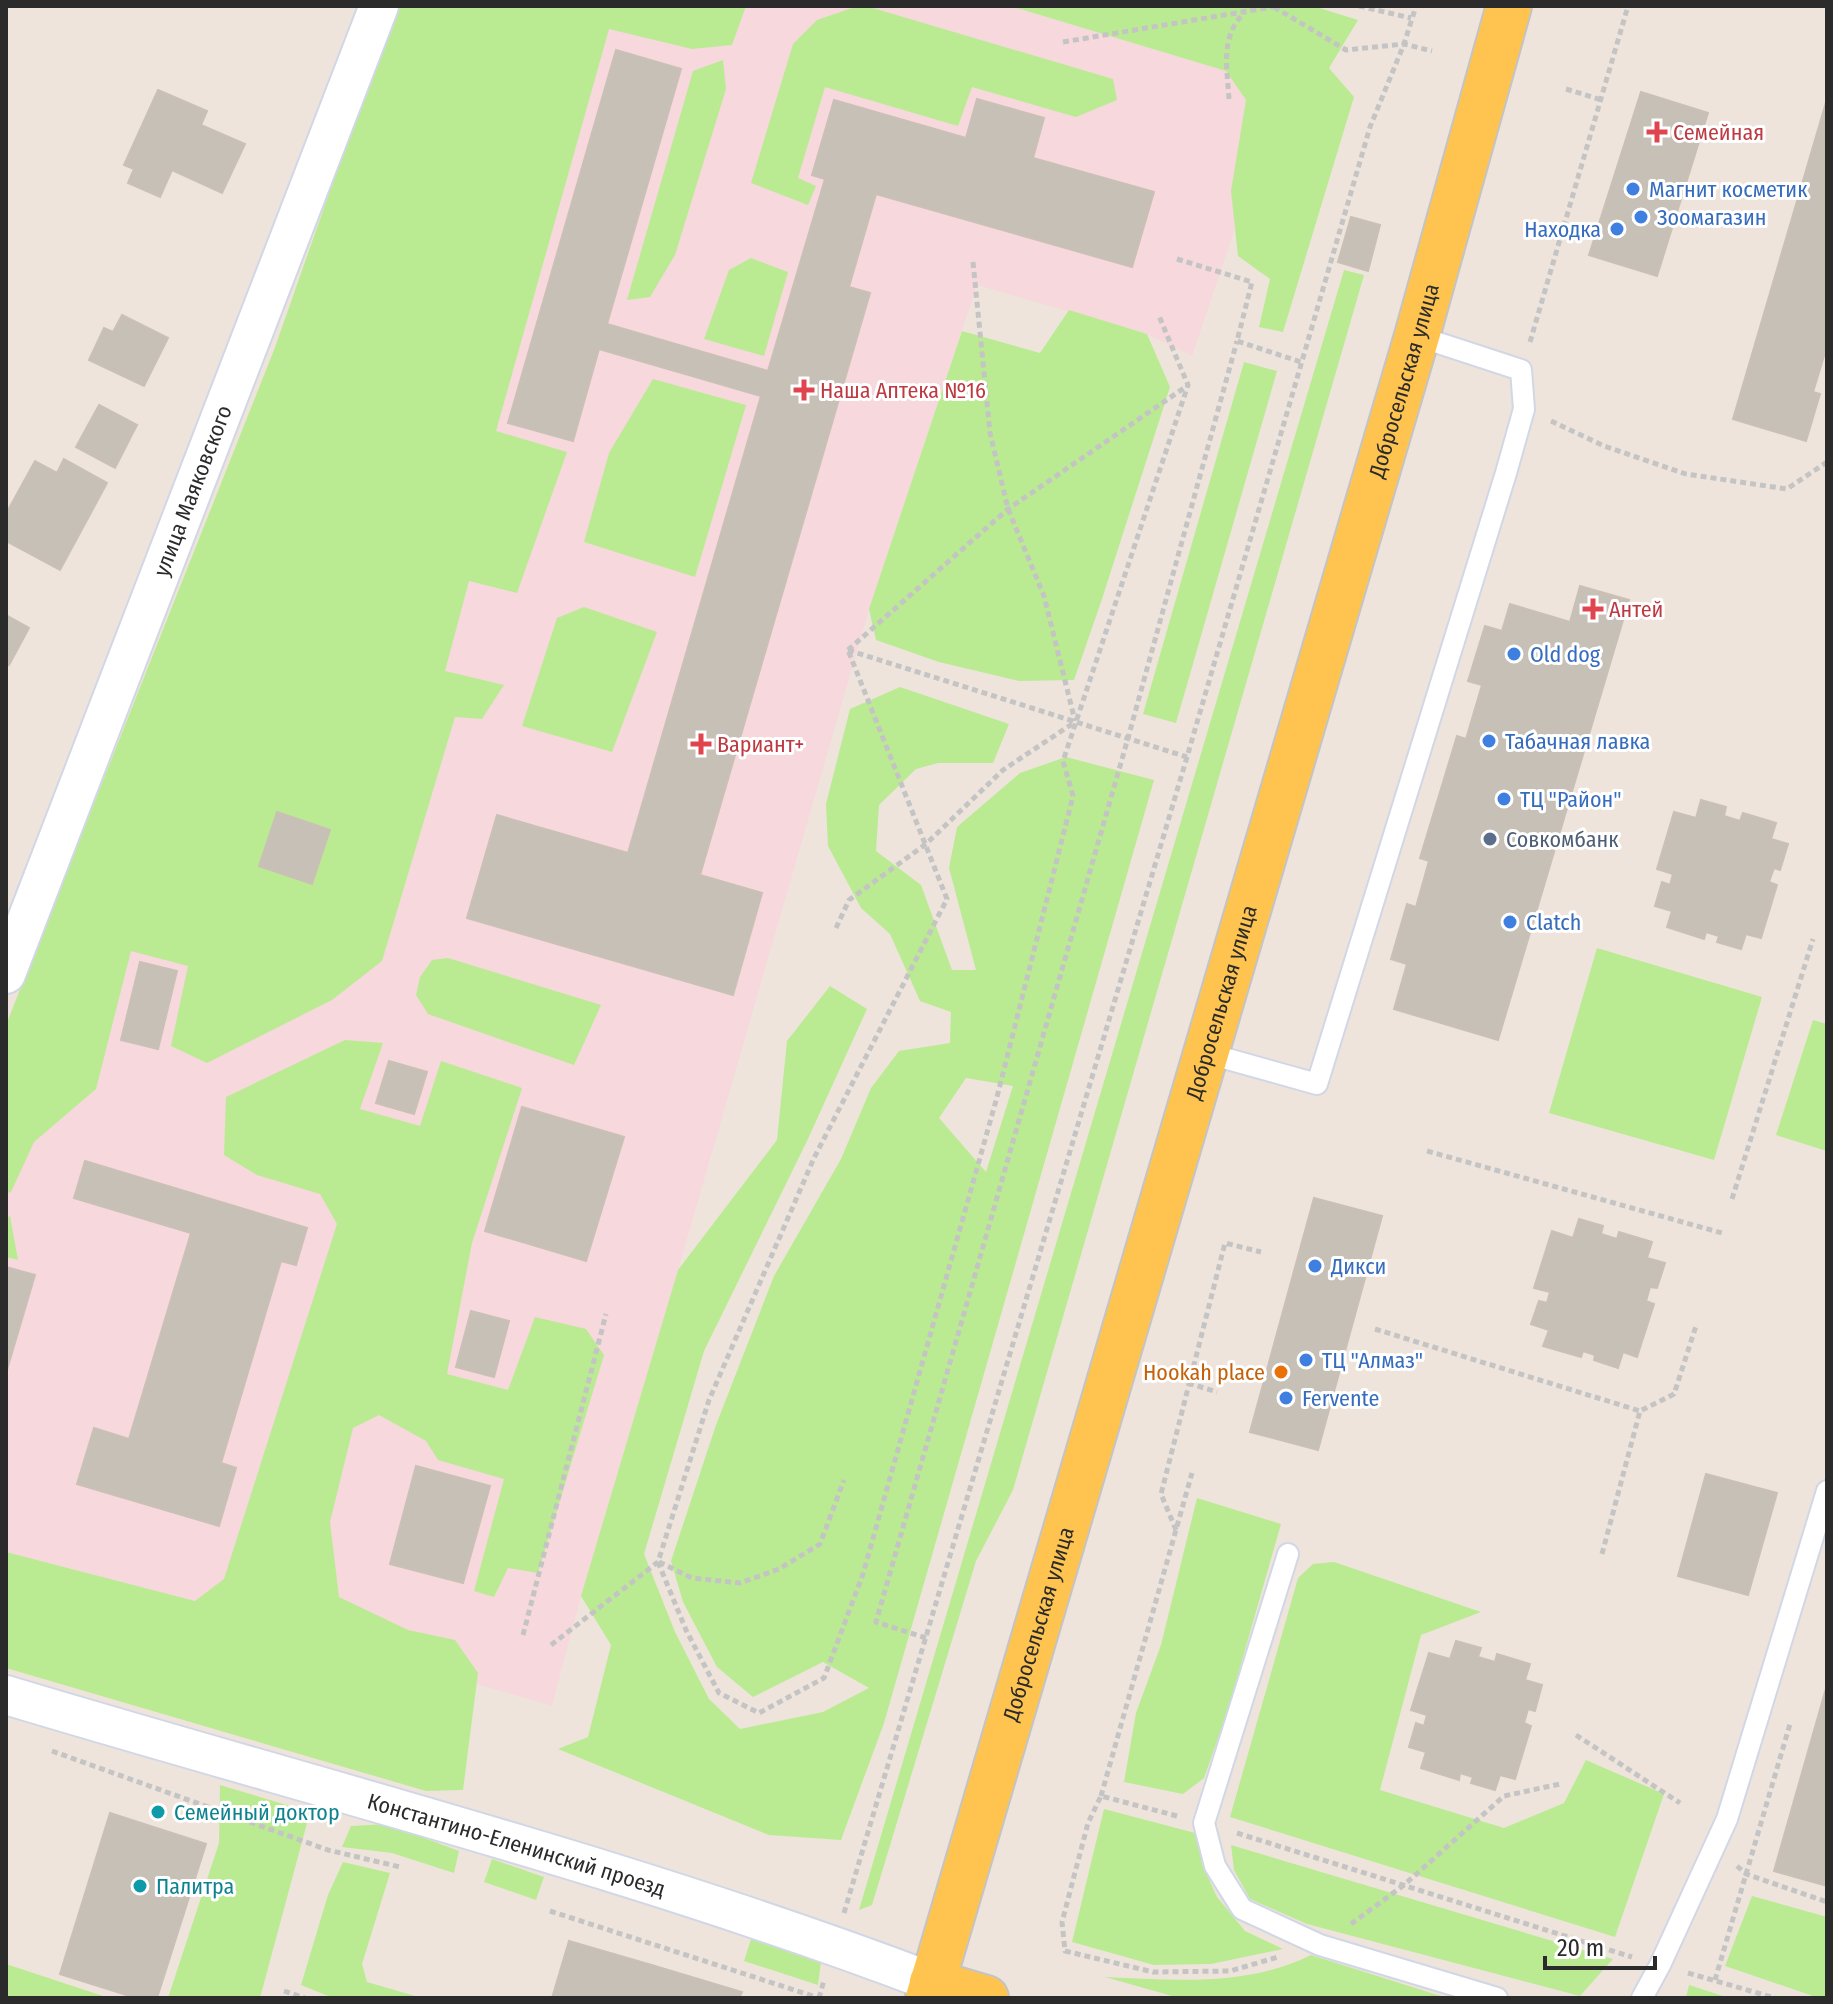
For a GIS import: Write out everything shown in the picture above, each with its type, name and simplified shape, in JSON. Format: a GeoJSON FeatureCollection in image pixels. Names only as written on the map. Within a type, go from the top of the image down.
{"type":"FeatureCollection","features":[{"type":"Feature","properties":{"kind":"main road","name":"Добросельская улица"},"geometry":{"type":"LineString","coordinates":[[930,1990],[1417,336],[1509,6]]}},
{"type":"Feature","properties":{"kind":"main road"},"geometry":{"type":"LineString","coordinates":[[930,1990],[986,1998]]}},
{"type":"Feature","properties":{"kind":"street","name":"улица Маяковского"},"geometry":{"type":"LineString","coordinates":[[6,974],[379,6]]}},
{"type":"Feature","properties":{"kind":"street","name":"Константино-Еленинский проезд"},"geometry":{"type":"LineString","coordinates":[[6,1695],[500,1838],[835,1945],[930,1990]]}},
{"type":"Feature","properties":{"kind":"lane"},"geometry":{"type":"LineString","coordinates":[[1206,1053],[1317,1084],[1524,409],[1521,370],[1417,336]]}},
{"type":"Feature","properties":{"kind":"lane"},"geometry":{"type":"LineString","coordinates":[[1642,1998],[1727,1819],[1827,1491]]}},
{"type":"Feature","properties":{"kind":"lane"},"geometry":{"type":"LineString","coordinates":[[1288,1554],[1204,1823],[1215,1866],[1242,1909],[1320,1945],[1497,1998]]}},
{"type":"Feature","properties":{"kind":"path"},"geometry":{"type":"LineString","coordinates":[[1063,42],[1276,6],[1346,50],[1404,44],[1432,51]]}},
{"type":"Feature","properties":{"kind":"path"},"geometry":{"type":"LineString","coordinates":[[1359,6],[1411,18]]}},
{"type":"Feature","properties":{"kind":"path"},"geometry":{"type":"LineString","coordinates":[[550,1911],[819,1998],[1187,757],[1370,127],[1416,6]]}},
{"type":"Feature","properties":{"kind":"path"},"geometry":{"type":"LineString","coordinates":[[1521,370],[1628,6]]}},
{"type":"Feature","properties":{"kind":"path"},"geometry":{"type":"LineString","coordinates":[[1229,99],[1226,47],[1235,22],[1246,12]]}},
{"type":"Feature","properties":{"kind":"path"},"geometry":{"type":"LineString","coordinates":[[1566,89],[1602,100]]}},
{"type":"Feature","properties":{"kind":"path"},"geometry":{"type":"LineString","coordinates":[[926,1638],[876,1622],[1128,738],[1252,282],[1177,259]]}},
{"type":"Feature","properties":{"kind":"path"},"geometry":{"type":"LineString","coordinates":[[973,262],[990,433],[1008,509],[1044,596],[1076,722]]}},
{"type":"Feature","properties":{"kind":"path"},"geometry":{"type":"LineString","coordinates":[[658,1562],[686,1630],[719,1693],[759,1713],[824,1678],[863,1574],[997,1097],[1073,796],[1063,761],[1188,385],[1159,316]]}},
{"type":"Feature","properties":{"kind":"path"},"geometry":{"type":"LineString","coordinates":[[1237,341],[1301,362]]}},
{"type":"Feature","properties":{"kind":"path"},"geometry":{"type":"LineString","coordinates":[[848,650],[1008,509],[1188,385]]}},
{"type":"Feature","properties":{"kind":"path"},"geometry":{"type":"LineString","coordinates":[[1524,409],[1604,446],[1686,474],[1787,489],[1827,462]]}},
{"type":"Feature","properties":{"kind":"path"},"geometry":{"type":"LineString","coordinates":[[848,650],[1187,757]]}},
{"type":"Feature","properties":{"kind":"path"},"geometry":{"type":"LineString","coordinates":[[551,1645],[658,1562],[709,1400],[795,1200],[947,899],[848,650]]}},
{"type":"Feature","properties":{"kind":"path"},"geometry":{"type":"LineString","coordinates":[[836,928],[849,900],[926,844],[1003,770],[1076,722]]}},
{"type":"Feature","properties":{"kind":"path"},"geometry":{"type":"LineString","coordinates":[[1732,1199],[1813,939]]}},
{"type":"Feature","properties":{"kind":"path"},"geometry":{"type":"LineString","coordinates":[[1427,1151],[1722,1233]]}},
{"type":"Feature","properties":{"kind":"path"},"geometry":{"type":"LineString","coordinates":[[1176,1530],[1161,1494],[1225,1243],[1261,1252]]}},
{"type":"Feature","properties":{"kind":"path"},"geometry":{"type":"LineString","coordinates":[[523,1635],[606,1314]]}},
{"type":"Feature","properties":{"kind":"path"},"geometry":{"type":"LineString","coordinates":[[1375,1329],[1640,1411],[1674,1394],[1696,1326]]}},
{"type":"Feature","properties":{"kind":"path"},"geometry":{"type":"LineString","coordinates":[[1188,1383],[1217,1392]]}},
{"type":"Feature","properties":{"kind":"path"},"geometry":{"type":"LineString","coordinates":[[1602,1554],[1640,1411]]}},
{"type":"Feature","properties":{"kind":"path"},"geometry":{"type":"LineString","coordinates":[[1192,1473],[1101,1796],[1088,1823],[1062,1922],[1065,1951],[1153,1972],[1230,1971],[1320,1945],[1404,1885],[1504,1796],[1560,1784]]}},
{"type":"Feature","properties":{"kind":"path"},"geometry":{"type":"LineString","coordinates":[[658,1562],[692,1578],[740,1583],[779,1569],[820,1544],[844,1480]]}},
{"type":"Feature","properties":{"kind":"path"},"geometry":{"type":"LineString","coordinates":[[1715,1980],[1793,1713]]}},
{"type":"Feature","properties":{"kind":"path"},"geometry":{"type":"LineString","coordinates":[[1576,1735],[1680,1803]]}},
{"type":"Feature","properties":{"kind":"path"},"geometry":{"type":"LineString","coordinates":[[39,1746],[328,1850],[400,1867]]}},
{"type":"Feature","properties":{"kind":"path"},"geometry":{"type":"LineString","coordinates":[[1101,1796],[1204,1823],[1775,1998]]}},
{"type":"Feature","properties":{"kind":"path"},"geometry":{"type":"LineString","coordinates":[[1715,1848],[1746,1874],[1827,1902]]}},
{"type":"Feature","properties":{"kind":"path"},"geometry":{"type":"LineString","coordinates":[[788,1998],[791,1988]]}},
{"type":"Feature","properties":{"kind":"path"},"geometry":{"type":"LineString","coordinates":[[284,1991],[305,1998]]}},
{"type":"Feature","properties":{"kind":"shaded area"},"geometry":{"type":"Polygon","coordinates":[[[588,6],[1010,6],[1226,71],[1281,92],[1192,356],[1147,334],[977,285],[869,609],[581,1596],[552,1706],[195,1601],[6,1552],[6,1025],[67,871],[588,6]]]}},
{"type":"Feature","properties":{"kind":"green space"},"geometry":{"type":"Polygon","coordinates":[[[395,6],[746,6],[732,45],[692,49],[609,29],[496,431],[567,452],[517,593],[469,581],[445,671],[504,685],[482,719],[455,717],[382,961],[332,1000],[207,1063],[171,1046],[188,966],[131,951],[96,1089],[34,1142],[11,1192],[6,1193],[6,1025],[274,350],[395,6]],[[278,813],[259,866],[312,884],[330,831],[278,813]]]}},
{"type":"Feature","properties":{"kind":"green space"},"geometry":{"type":"Polygon","coordinates":[[[858,6],[1113,79],[1117,100],[1076,117],[972,87],[958,126],[825,87],[798,178],[816,186],[808,205],[751,183],[793,44],[817,20],[858,6]]]}},
{"type":"Feature","properties":{"kind":"green space"},"geometry":{"type":"Polygon","coordinates":[[[1010,6],[1313,6],[1358,20],[1329,68],[1354,97],[1283,332],[1259,327],[1270,279],[1238,256],[1231,191],[1246,100],[1226,71],[1010,6]]]}},
{"type":"Feature","properties":{"kind":"green space"},"geometry":{"type":"Polygon","coordinates":[[[723,60],[726,89],[675,255],[650,297],[627,300],[693,71],[723,60]]]}},
{"type":"Feature","properties":{"kind":"green space"},"geometry":{"type":"Polygon","coordinates":[[[751,258],[788,272],[764,356],[704,339],[729,270],[751,258]]]}},
{"type":"Feature","properties":{"kind":"green space"},"geometry":{"type":"Polygon","coordinates":[[[1344,270],[1364,275],[1013,1490],[976,1561],[872,1905],[859,1910],[1344,270]]]}},
{"type":"Feature","properties":{"kind":"green space"},"geometry":{"type":"Polygon","coordinates":[[[1069,310],[1147,334],[1170,387],[1074,680],[1019,681],[939,662],[876,640],[869,609],[962,331],[1040,353],[1069,310]]]}},
{"type":"Feature","properties":{"kind":"green space"},"geometry":{"type":"Polygon","coordinates":[[[1244,362],[1277,371],[1176,723],[1143,714],[1244,362]]]}},
{"type":"Feature","properties":{"kind":"green space"},"geometry":{"type":"Polygon","coordinates":[[[653,379],[746,405],[695,577],[584,542],[609,453],[653,379]]]}},
{"type":"Feature","properties":{"kind":"green space"},"geometry":{"type":"Polygon","coordinates":[[[584,607],[657,632],[612,752],[522,726],[557,618],[584,607]]]}},
{"type":"Feature","properties":{"kind":"green space"},"geometry":{"type":"Polygon","coordinates":[[[900,687],[1009,724],[993,763],[938,763],[916,769],[879,805],[876,851],[921,885],[952,970],[976,970],[949,868],[957,827],[1020,773],[1066,757],[1154,780],[884,1723],[841,1840],[769,1835],[558,1749],[588,1737],[611,1645],[581,1596],[678,1270],[777,1140],[787,1041],[830,986],[867,1009],[807,1141],[704,1351],[644,1554],[675,1632],[709,1699],[740,1729],[823,1712],[869,1688],[823,1662],[753,1697],[717,1667],[683,1602],[671,1561],[716,1425],[774,1276],[841,1159],[871,1088],[899,1051],[950,1043],[951,1012],[920,1001],[890,934],[861,908],[828,846],[826,804],[850,709],[900,687]],[[966,1078],[939,1118],[986,1172],[1013,1086],[966,1078]]]}},
{"type":"Feature","properties":{"kind":"green space"},"geometry":{"type":"Polygon","coordinates":[[[1597,948],[1762,997],[1714,1160],[1549,1113],[1597,948]]]}},
{"type":"Feature","properties":{"kind":"green space"},"geometry":{"type":"Polygon","coordinates":[[[448,958],[601,1005],[574,1065],[428,1014],[416,995],[420,977],[432,960],[448,958]]]}},
{"type":"Feature","properties":{"kind":"green space"},"geometry":{"type":"Polygon","coordinates":[[[1813,1020],[1827,1024],[1827,1151],[1776,1135],[1813,1020]]]}},
{"type":"Feature","properties":{"kind":"green space"},"geometry":{"type":"Polygon","coordinates":[[[345,1040],[383,1043],[360,1109],[420,1126],[441,1061],[522,1088],[472,1243],[447,1374],[508,1390],[535,1317],[586,1329],[604,1355],[538,1573],[508,1568],[494,1597],[474,1591],[504,1479],[438,1460],[426,1441],[379,1415],[353,1428],[330,1522],[339,1597],[408,1630],[455,1640],[478,1673],[463,1790],[426,1791],[6,1668],[6,1552],[195,1601],[224,1579],[337,1224],[320,1194],[257,1175],[224,1155],[226,1097],[345,1040]]]}},
{"type":"Feature","properties":{"kind":"green space"},"geometry":{"type":"Polygon","coordinates":[[[10,1216],[18,1260],[6,1257],[6,1218],[10,1216]]]}},
{"type":"Feature","properties":{"kind":"green space"},"geometry":{"type":"Polygon","coordinates":[[[1197,1498],[1281,1524],[1227,1713],[1204,1778],[1183,1794],[1124,1782],[1136,1713],[1161,1645],[1197,1498]]]}},
{"type":"Feature","properties":{"kind":"green space"},"geometry":{"type":"Polygon","coordinates":[[[1334,1562],[1481,1612],[1421,1635],[1380,1790],[1504,1828],[1564,1803],[1586,1760],[1664,1794],[1615,1937],[1230,1817],[1298,1578],[1313,1564],[1334,1562]]]}},
{"type":"Feature","properties":{"kind":"green space"},"geometry":{"type":"Polygon","coordinates":[[[220,1785],[310,1812],[260,1998],[168,1998],[219,1843],[220,1785]]]}},
{"type":"Feature","properties":{"kind":"green space"},"geometry":{"type":"Polygon","coordinates":[[[1104,1809],[1199,1834],[1202,1864],[1217,1897],[1245,1931],[1283,1949],[1211,1964],[1154,1965],[1072,1942],[1104,1809]]]}},
{"type":"Feature","properties":{"kind":"green space"},"geometry":{"type":"Polygon","coordinates":[[[387,1824],[459,1851],[454,1873],[392,1853],[342,1847],[351,1826],[387,1824]]]}},
{"type":"Feature","properties":{"kind":"green space"},"geometry":{"type":"Polygon","coordinates":[[[1231,1845],[1613,1959],[1580,1996],[1307,1924],[1250,1899],[1234,1870],[1231,1845]]]}},
{"type":"Feature","properties":{"kind":"green space"},"geometry":{"type":"Polygon","coordinates":[[[492,1859],[544,1877],[536,1900],[484,1882],[492,1859]]]}},
{"type":"Feature","properties":{"kind":"green space"},"geometry":{"type":"Polygon","coordinates":[[[343,1862],[390,1873],[362,1964],[367,1982],[422,1998],[333,1998],[301,1985],[328,1895],[343,1862]]]}},
{"type":"Feature","properties":{"kind":"green space"},"geometry":{"type":"Polygon","coordinates":[[[1752,1896],[1827,1917],[1827,1998],[1725,1966],[1752,1896]]]}},
{"type":"Feature","properties":{"kind":"green space"},"geometry":{"type":"Polygon","coordinates":[[[753,1933],[822,1954],[818,1985],[744,1961],[753,1933]]]}},
{"type":"Feature","properties":{"kind":"green space"},"geometry":{"type":"Polygon","coordinates":[[[1311,1955],[1447,1998],[1179,1998],[1105,1977],[1184,1980],[1236,1977],[1287,1965],[1311,1955]]]}},
{"type":"Feature","properties":{"kind":"green space"},"geometry":{"type":"Polygon","coordinates":[[[6,1964],[109,1998],[6,1998],[6,1964]]]}},
{"type":"Feature","properties":{"kind":"green space"},"geometry":{"type":"Polygon","coordinates":[[[1689,1985],[1729,1998],[1686,1998],[1689,1985]]]}},
{"type":"Feature","properties":{"kind":"building"},"geometry":{"type":"Polygon","coordinates":[[[616,50],[681,69],[607,324],[768,371],[825,179],[812,175],[834,100],[966,138],[977,99],[1044,118],[1033,158],[1154,192],[1132,267],[876,194],[849,287],[870,293],[700,875],[762,893],[733,995],[467,918],[497,815],[628,853],[761,396],[599,349],[573,441],[508,423],[616,50]]]}},
{"type":"Feature","properties":{"kind":"building"},"geometry":{"type":"Polygon","coordinates":[[[158,90],[207,111],[201,125],[245,144],[222,193],[172,170],[160,197],[128,183],[134,169],[124,165],[158,90]]]}},
{"type":"Feature","properties":{"kind":"building"},"geometry":{"type":"Polygon","coordinates":[[[1641,92],[1708,113],[1657,276],[1589,255],[1641,92]]]}},
{"type":"Feature","properties":{"kind":"building"},"geometry":{"type":"Polygon","coordinates":[[[1827,99],[1827,346],[1813,392],[1820,394],[1806,441],[1733,419],[1827,99]]]}},
{"type":"Feature","properties":{"kind":"building"},"geometry":{"type":"Polygon","coordinates":[[[1351,217],[1380,225],[1368,271],[1338,262],[1351,217]]]}},
{"type":"Feature","properties":{"kind":"building"},"geometry":{"type":"Polygon","coordinates":[[[122,315],[168,338],[144,386],[89,360],[104,328],[113,332],[122,315]]]}},
{"type":"Feature","properties":{"kind":"building"},"geometry":{"type":"Polygon","coordinates":[[[99,405],[137,425],[115,468],[76,447],[99,405]]]}},
{"type":"Feature","properties":{"kind":"building"},"geometry":{"type":"Polygon","coordinates":[[[64,459],[107,483],[60,570],[6,541],[6,514],[35,461],[57,473],[64,459]]]}},
{"type":"Feature","properties":{"kind":"building","name":"ТЦ \"Район\""},"geometry":{"type":"Polygon","coordinates":[[[1580,586],[1629,600],[1498,1040],[1394,1009],[1407,964],[1391,959],[1407,904],[1416,907],[1429,861],[1420,858],[1457,736],[1466,739],[1482,685],[1468,681],[1485,626],[1502,631],[1510,604],[1570,622],[1580,586]]]}},
{"type":"Feature","properties":{"kind":"building"},"geometry":{"type":"Polygon","coordinates":[[[6,615],[29,628],[9,665],[6,663],[6,615]]]}},
{"type":"Feature","properties":{"kind":"building"},"geometry":{"type":"Polygon","coordinates":[[[1701,800],[1726,807],[1724,816],[1740,821],[1743,813],[1776,823],[1771,839],[1788,844],[1780,870],[1774,868],[1769,882],[1777,885],[1761,938],[1746,934],[1741,949],[1717,942],[1719,936],[1706,932],[1704,939],[1667,927],[1672,911],[1655,906],[1662,882],[1670,885],[1673,874],[1657,869],[1674,812],[1696,818],[1701,800]]]}},
{"type":"Feature","properties":{"kind":"building"},"geometry":{"type":"Polygon","coordinates":[[[277,812],[330,830],[312,884],[259,866],[277,812]]]}},
{"type":"Feature","properties":{"kind":"building"},"geometry":{"type":"Polygon","coordinates":[[[140,962],[177,971],[158,1049],[121,1040],[140,962]]]}},
{"type":"Feature","properties":{"kind":"building"},"geometry":{"type":"Polygon","coordinates":[[[389,1061],[427,1072],[414,1114],[376,1103],[389,1061]]]}},
{"type":"Feature","properties":{"kind":"building"},"geometry":{"type":"Polygon","coordinates":[[[522,1107],[624,1137],[586,1261],[485,1231],[522,1107]]]}},
{"type":"Feature","properties":{"kind":"building"},"geometry":{"type":"Polygon","coordinates":[[[85,1161],[307,1228],[296,1265],[281,1261],[221,1463],[236,1468],[219,1526],[77,1484],[94,1428],[129,1439],[191,1233],[74,1198],[85,1161]]]}},
{"type":"Feature","properties":{"kind":"building","name":"ТЦ \"Алмаз\""},"geometry":{"type":"Polygon","coordinates":[[[1314,1198],[1382,1216],[1318,1450],[1250,1432],[1314,1198]]]}},
{"type":"Feature","properties":{"kind":"building"},"geometry":{"type":"Polygon","coordinates":[[[1579,1219],[1603,1226],[1601,1234],[1617,1239],[1619,1232],[1652,1242],[1647,1258],[1665,1263],[1657,1288],[1650,1287],[1646,1301],[1654,1304],[1637,1357],[1623,1352],[1618,1368],[1594,1360],[1595,1355],[1583,1351],[1581,1357],[1543,1346],[1549,1330],[1531,1324],[1539,1301],[1547,1303],[1550,1292],[1534,1288],[1552,1231],[1573,1238],[1579,1219]]]}},
{"type":"Feature","properties":{"kind":"building"},"geometry":{"type":"Polygon","coordinates":[[[6,1267],[35,1275],[6,1373],[6,1267]]]}},
{"type":"Feature","properties":{"kind":"building"},"geometry":{"type":"Polygon","coordinates":[[[471,1311],[509,1321],[494,1377],[456,1367],[471,1311]]]}},
{"type":"Feature","properties":{"kind":"building"},"geometry":{"type":"Polygon","coordinates":[[[416,1466],[490,1486],[463,1583],[390,1564],[416,1466]]]}},
{"type":"Feature","properties":{"kind":"building"},"geometry":{"type":"Polygon","coordinates":[[[1706,1474],[1777,1493],[1748,1595],[1678,1576],[1706,1474]]]}},
{"type":"Feature","properties":{"kind":"building"},"geometry":{"type":"Polygon","coordinates":[[[1456,1641],[1481,1648],[1478,1657],[1495,1662],[1497,1654],[1530,1664],[1525,1680],[1542,1685],[1535,1711],[1528,1709],[1524,1723],[1531,1726],[1515,1779],[1500,1775],[1495,1790],[1471,1783],[1473,1777],[1460,1773],[1459,1780],[1421,1768],[1426,1752],[1409,1747],[1416,1723],[1424,1726],[1427,1715],[1411,1710],[1429,1653],[1450,1659],[1456,1641]]]}},
{"type":"Feature","properties":{"kind":"building"},"geometry":{"type":"Polygon","coordinates":[[[1827,1685],[1827,1886],[1774,1871],[1827,1685]]]}},
{"type":"Feature","properties":{"kind":"building","name":"Палитра"},"geometry":{"type":"Polygon","coordinates":[[[110,1813],[206,1844],[157,1998],[136,1998],[60,1974],[110,1813]]]}},
{"type":"Feature","properties":{"kind":"building"},"geometry":{"type":"Polygon","coordinates":[[[569,1941],[742,1992],[739,1998],[552,1998],[569,1941]]]}},
{"type":"Feature","properties":{"kind":"place","name":"Семейная"},"geometry":{"type":"Point","coordinates":[1657,132]}},
{"type":"Feature","properties":{"kind":"place","name":"Магнит косметик"},"geometry":{"type":"Point","coordinates":[1633,189]}},
{"type":"Feature","properties":{"kind":"place","name":"Зоомагазин"},"geometry":{"type":"Point","coordinates":[1641,217]}},
{"type":"Feature","properties":{"kind":"place","name":"Находка"},"geometry":{"type":"Point","coordinates":[1617,229]}},
{"type":"Feature","properties":{"kind":"place","name":"Наша Аптека №16"},"geometry":{"type":"Point","coordinates":[804,390]}},
{"type":"Feature","properties":{"kind":"place","name":"Антей"},"geometry":{"type":"Point","coordinates":[1593,609]}},
{"type":"Feature","properties":{"kind":"place","name":"Old dog"},"geometry":{"type":"Point","coordinates":[1514,654]}},
{"type":"Feature","properties":{"kind":"place","name":"Табачная лавка"},"geometry":{"type":"Point","coordinates":[1489,741]}},
{"type":"Feature","properties":{"kind":"place","name":"Вариант+"},"geometry":{"type":"Point","coordinates":[701,744]}},
{"type":"Feature","properties":{"kind":"place","name":"ТЦ \"Район\""},"geometry":{"type":"Point","coordinates":[1504,799]}},
{"type":"Feature","properties":{"kind":"place","name":"Совкомбанк"},"geometry":{"type":"Point","coordinates":[1490,839]}},
{"type":"Feature","properties":{"kind":"place","name":"Clatch"},"geometry":{"type":"Point","coordinates":[1510,922]}},
{"type":"Feature","properties":{"kind":"place","name":"Дикси"},"geometry":{"type":"Point","coordinates":[1315,1266]}},
{"type":"Feature","properties":{"kind":"place","name":"ТЦ \"Алмаз\""},"geometry":{"type":"Point","coordinates":[1306,1360]}},
{"type":"Feature","properties":{"kind":"place","name":"Hookah place"},"geometry":{"type":"Point","coordinates":[1281,1372]}},
{"type":"Feature","properties":{"kind":"place","name":"Fervente"},"geometry":{"type":"Point","coordinates":[1286,1398]}},
{"type":"Feature","properties":{"kind":"place","name":"Семейный доктор"},"geometry":{"type":"Point","coordinates":[158,1812]}},
{"type":"Feature","properties":{"kind":"place","name":"Палитра"},"geometry":{"type":"Point","coordinates":[140,1886]}}]}
